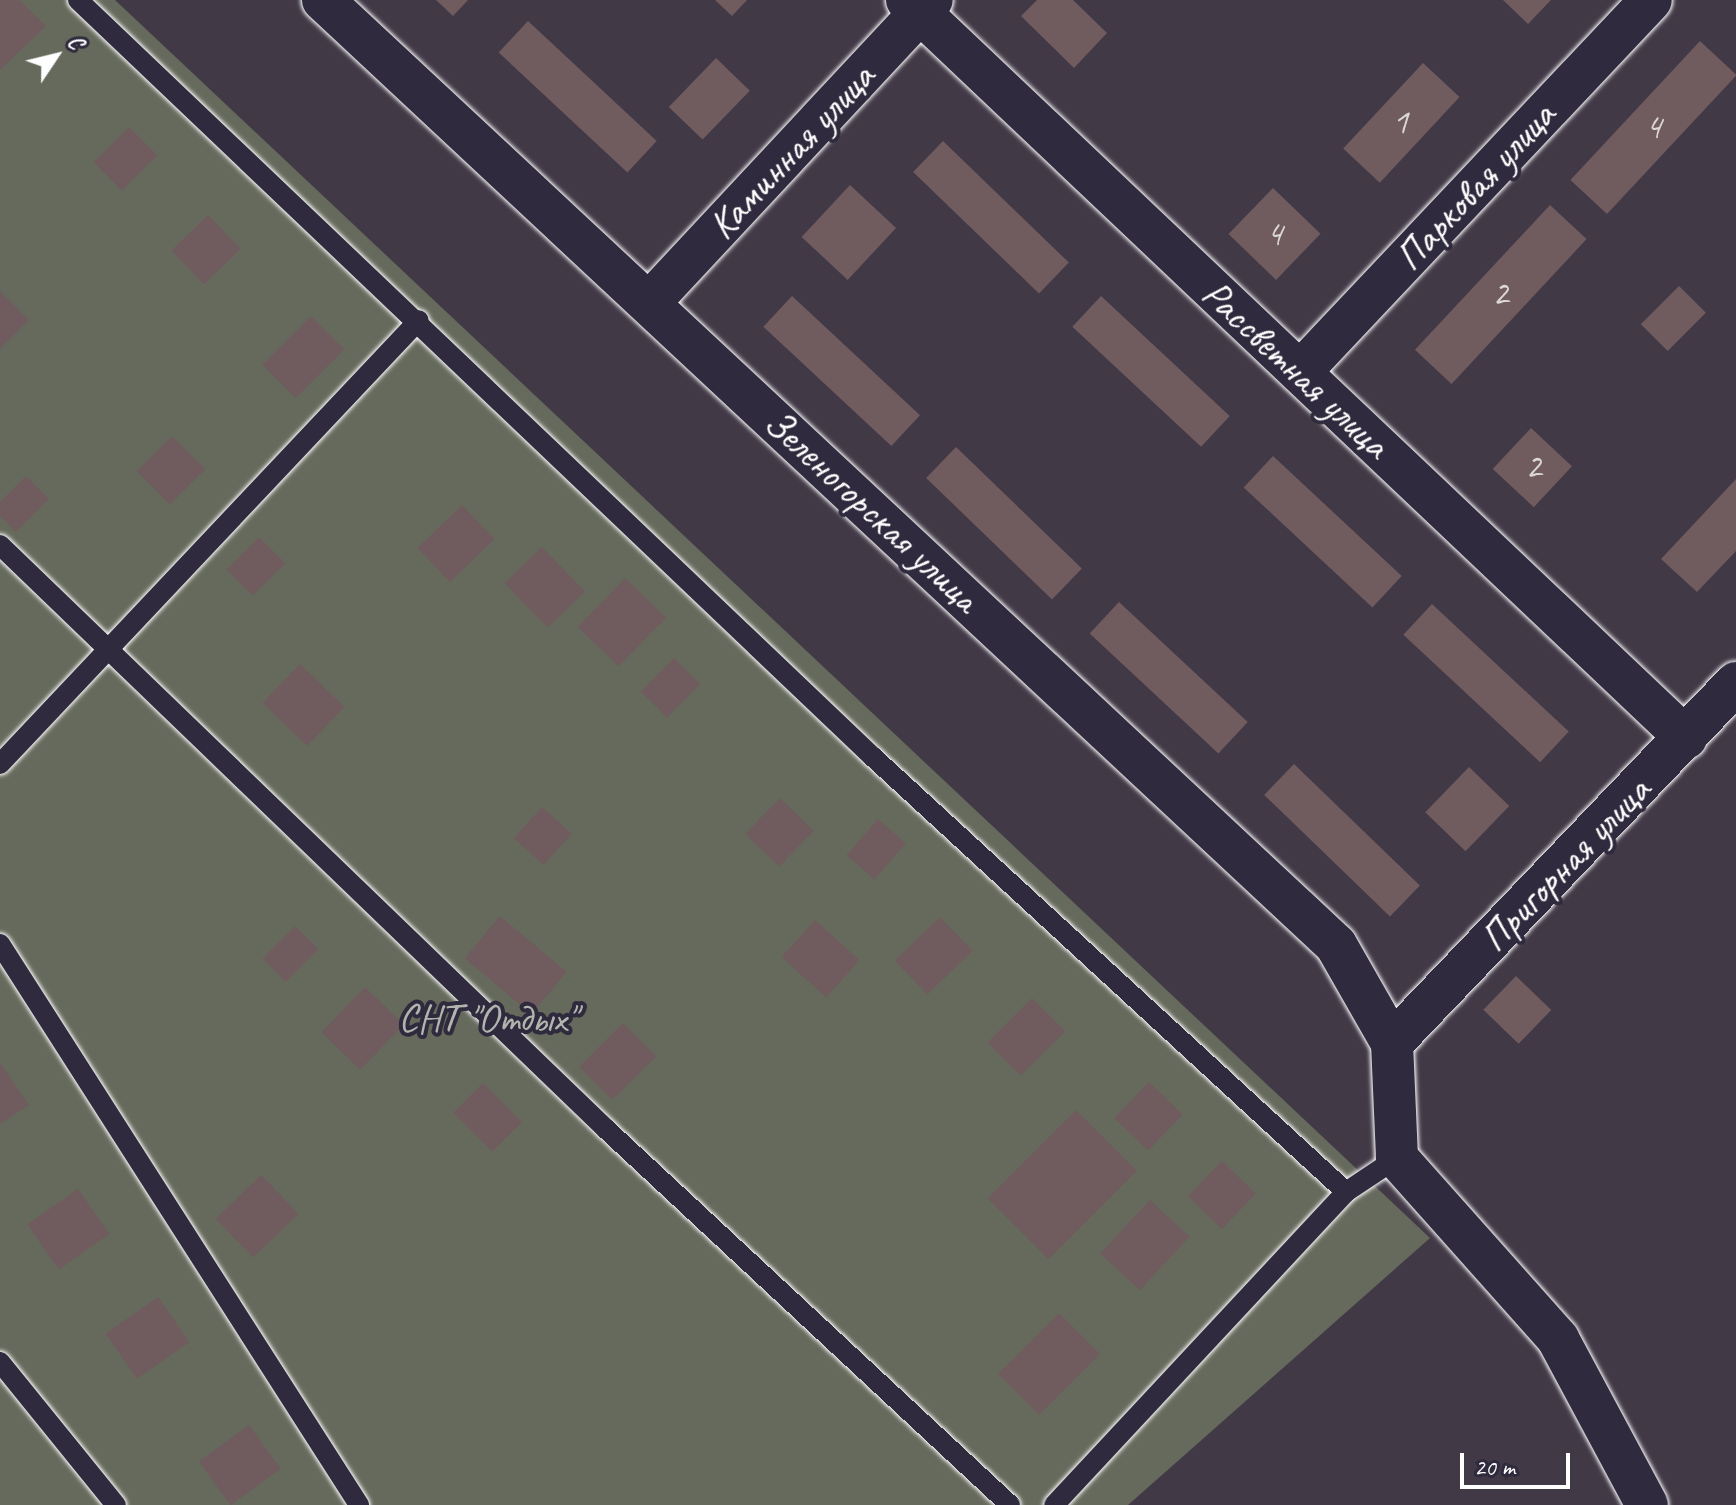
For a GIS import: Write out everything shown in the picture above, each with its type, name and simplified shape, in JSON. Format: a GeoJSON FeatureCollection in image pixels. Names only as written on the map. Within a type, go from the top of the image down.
{"type":"FeatureCollection","features":[{"type":"Feature","properties":{"kind":"street","name":"Зеленогорская улица"},"geometry":{"type":"LineString","coordinates":[[323,0],[1336,945],[1392,1043]]}},
{"type":"Feature","properties":{"kind":"street","name":"Парковая улица"},"geometry":{"type":"LineString","coordinates":[[1300,372],[1651,0]]}},
{"type":"Feature","properties":{"kind":"street","name":"Каминная улица"},"geometry":{"type":"LineString","coordinates":[[650,302],[920,4]]}},
{"type":"Feature","properties":{"kind":"street","name":"Рассветная улица"},"geometry":{"type":"LineString","coordinates":[[920,4],[1300,372],[1686,738]]}},
{"type":"Feature","properties":{"kind":"street","name":"Пригорная улица"},"geometry":{"type":"LineString","coordinates":[[1392,1043],[1736,683]]}},
{"type":"Feature","properties":{"kind":"street"},"geometry":{"type":"LineString","coordinates":[[1392,1043],[1397,1158],[1558,1339],[1647,1505]]}},
{"type":"Feature","properties":{"kind":"lane"},"geometry":{"type":"LineString","coordinates":[[78,0],[419,320],[873,757],[1346,1192]]}},
{"type":"Feature","properties":{"kind":"lane"},"geometry":{"type":"LineString","coordinates":[[0,764],[106,647],[419,320]]}},
{"type":"Feature","properties":{"kind":"lane"},"geometry":{"type":"LineString","coordinates":[[0,545],[606,1129],[1010,1505]]}},
{"type":"Feature","properties":{"kind":"lane"},"geometry":{"type":"LineString","coordinates":[[0,944],[359,1505]]}},
{"type":"Feature","properties":{"kind":"lane"},"geometry":{"type":"LineString","coordinates":[[1054,1505],[1346,1192],[1397,1158]]}},
{"type":"Feature","properties":{"kind":"lane"},"geometry":{"type":"LineString","coordinates":[[0,1362],[116,1505]]}},
{"type":"Feature","properties":{"kind":"green space","name":"СНТ \"Отдых\""},"geometry":{"type":"Polygon","coordinates":[[[0,0],[115,0],[1430,1238],[1128,1505],[0,1505],[0,0]]]}},
{"type":"Feature","properties":{"kind":"building"},"geometry":{"type":"Polygon","coordinates":[[[0,0],[19,0],[46,26],[0,70],[0,0]]]}},
{"type":"Feature","properties":{"kind":"building"},"geometry":{"type":"Polygon","coordinates":[[[436,0],[468,0],[453,16],[436,0]]]}},
{"type":"Feature","properties":{"kind":"building"},"geometry":{"type":"Polygon","coordinates":[[[715,0],[747,0],[732,16],[715,0]]]}},
{"type":"Feature","properties":{"kind":"building"},"geometry":{"type":"Polygon","coordinates":[[[1037,0],[1073,0],[1107,33],[1074,68],[1021,16],[1037,0]]]}},
{"type":"Feature","properties":{"kind":"building"},"geometry":{"type":"Polygon","coordinates":[[[1503,0],[1551,0],[1528,24],[1503,0]]]}},
{"type":"Feature","properties":{"kind":"building"},"geometry":{"type":"Polygon","coordinates":[[[528,21],[657,141],[627,172],[499,52],[528,21]]]}},
{"type":"Feature","properties":{"kind":"building"},"geometry":{"type":"Polygon","coordinates":[[[1700,41],[1736,76],[1607,214],[1570,180],[1700,41]]]}},
{"type":"Feature","properties":{"kind":"building"},"geometry":{"type":"Polygon","coordinates":[[[716,58],[750,91],[703,140],[669,107],[716,58]]]}},
{"type":"Feature","properties":{"kind":"building"},"geometry":{"type":"Polygon","coordinates":[[[1423,63],[1460,97],[1380,183],[1343,149],[1423,63]]]}},
{"type":"Feature","properties":{"kind":"building"},"geometry":{"type":"Polygon","coordinates":[[[129,127],[157,155],[122,191],[94,162],[129,127]]]}},
{"type":"Feature","properties":{"kind":"building"},"geometry":{"type":"Polygon","coordinates":[[[943,141],[1069,263],[1039,293],[913,172],[943,141]]]}},
{"type":"Feature","properties":{"kind":"building"},"geometry":{"type":"Polygon","coordinates":[[[850,185],[896,228],[848,280],[802,237],[850,185]]]}},
{"type":"Feature","properties":{"kind":"building"},"geometry":{"type":"Polygon","coordinates":[[[1273,188],[1320,234],[1276,280],[1229,234],[1273,188]]]}},
{"type":"Feature","properties":{"kind":"building"},"geometry":{"type":"Polygon","coordinates":[[[1550,205],[1587,239],[1452,384],[1415,350],[1550,205]]]}},
{"type":"Feature","properties":{"kind":"building"},"geometry":{"type":"Polygon","coordinates":[[[208,215],[241,249],[204,284],[171,250],[208,215]]]}},
{"type":"Feature","properties":{"kind":"building"},"geometry":{"type":"Polygon","coordinates":[[[1679,286],[1706,313],[1668,351],[1641,324],[1679,286]]]}},
{"type":"Feature","properties":{"kind":"building"},"geometry":{"type":"Polygon","coordinates":[[[0,291],[29,320],[0,349],[0,291]]]}},
{"type":"Feature","properties":{"kind":"building"},"geometry":{"type":"Polygon","coordinates":[[[792,296],[920,415],[891,446],[763,327],[792,296]]]}},
{"type":"Feature","properties":{"kind":"building"},"geometry":{"type":"Polygon","coordinates":[[[1101,296],[1230,416],[1201,447],[1072,327],[1101,296]]]}},
{"type":"Feature","properties":{"kind":"building"},"geometry":{"type":"Polygon","coordinates":[[[311,316],[344,349],[295,398],[262,365],[311,316]]]}},
{"type":"Feature","properties":{"kind":"building"},"geometry":{"type":"Polygon","coordinates":[[[1531,428],[1572,466],[1534,507],[1493,469],[1531,428]]]}},
{"type":"Feature","properties":{"kind":"building"},"geometry":{"type":"Polygon","coordinates":[[[172,436],[205,469],[170,505],[137,471],[172,436]]]}},
{"type":"Feature","properties":{"kind":"building"},"geometry":{"type":"Polygon","coordinates":[[[956,447],[1082,569],[1052,599],[926,478],[956,447]]]}},
{"type":"Feature","properties":{"kind":"building"},"geometry":{"type":"Polygon","coordinates":[[[1273,456],[1402,576],[1372,607],[1244,487],[1273,456]]]}},
{"type":"Feature","properties":{"kind":"building"},"geometry":{"type":"Polygon","coordinates":[[[26,476],[49,499],[16,532],[0,516],[0,502],[26,476]]]}},
{"type":"Feature","properties":{"kind":"building"},"geometry":{"type":"Polygon","coordinates":[[[1736,479],[1736,551],[1697,592],[1661,559],[1736,479]]]}},
{"type":"Feature","properties":{"kind":"building"},"geometry":{"type":"Polygon","coordinates":[[[462,505],[495,539],[450,582],[417,548],[462,505]]]}},
{"type":"Feature","properties":{"kind":"building"},"geometry":{"type":"Polygon","coordinates":[[[259,537],[285,563],[253,596],[226,570],[259,537]]]}},
{"type":"Feature","properties":{"kind":"building"},"geometry":{"type":"Polygon","coordinates":[[[542,547],[585,592],[548,628],[505,583],[542,547]]]}},
{"type":"Feature","properties":{"kind":"building"},"geometry":{"type":"Polygon","coordinates":[[[625,578],[666,618],[619,667],[578,627],[625,578]]]}},
{"type":"Feature","properties":{"kind":"building"},"geometry":{"type":"Polygon","coordinates":[[[1119,602],[1248,722],[1218,753],[1090,633],[1119,602]]]}},
{"type":"Feature","properties":{"kind":"building"},"geometry":{"type":"Polygon","coordinates":[[[1432,604],[1569,732],[1540,762],[1403,635],[1432,604]]]}},
{"type":"Feature","properties":{"kind":"building"},"geometry":{"type":"Polygon","coordinates":[[[674,658],[700,684],[667,717],[641,691],[674,658]]]}},
{"type":"Feature","properties":{"kind":"building"},"geometry":{"type":"Polygon","coordinates":[[[300,664],[345,707],[307,746],[262,703],[300,664]]]}},
{"type":"Feature","properties":{"kind":"building"},"geometry":{"type":"Polygon","coordinates":[[[1294,764],[1420,886],[1390,916],[1264,795],[1294,764]]]}},
{"type":"Feature","properties":{"kind":"building"},"geometry":{"type":"Polygon","coordinates":[[[1469,767],[1509,806],[1466,851],[1425,812],[1469,767]]]}},
{"type":"Feature","properties":{"kind":"building"},"geometry":{"type":"Polygon","coordinates":[[[780,798],[814,831],[779,867],[745,834],[780,798]]]}},
{"type":"Feature","properties":{"kind":"building"},"geometry":{"type":"Polygon","coordinates":[[[542,807],[572,834],[544,865],[514,838],[542,807]]]}},
{"type":"Feature","properties":{"kind":"building"},"geometry":{"type":"Polygon","coordinates":[[[878,819],[906,843],[874,880],[847,855],[878,819]]]}},
{"type":"Feature","properties":{"kind":"building"},"geometry":{"type":"Polygon","coordinates":[[[500,916],[567,972],[531,1014],[465,958],[500,916]]]}},
{"type":"Feature","properties":{"kind":"building"},"geometry":{"type":"Polygon","coordinates":[[[940,917],[973,951],[927,995],[895,961],[940,917]]]}},
{"type":"Feature","properties":{"kind":"building"},"geometry":{"type":"Polygon","coordinates":[[[815,920],[860,960],[826,997],[782,957],[815,920]]]}},
{"type":"Feature","properties":{"kind":"building"},"geometry":{"type":"Polygon","coordinates":[[[295,926],[318,949],[286,982],[262,959],[295,926]]]}},
{"type":"Feature","properties":{"kind":"building"},"geometry":{"type":"Polygon","coordinates":[[[1516,976],[1551,1010],[1519,1044],[1483,1010],[1516,976]]]}},
{"type":"Feature","properties":{"kind":"building"},"geometry":{"type":"Polygon","coordinates":[[[365,987],[404,1025],[360,1070],[321,1032],[365,987]]]}},
{"type":"Feature","properties":{"kind":"building"},"geometry":{"type":"Polygon","coordinates":[[[1032,998],[1065,1031],[1021,1076],[987,1043],[1032,998]]]}},
{"type":"Feature","properties":{"kind":"building"},"geometry":{"type":"Polygon","coordinates":[[[623,1023],[656,1056],[612,1100],[579,1067],[623,1023]]]}},
{"type":"Feature","properties":{"kind":"building"},"geometry":{"type":"Polygon","coordinates":[[[0,1063],[29,1105],[0,1124],[0,1063]]]}},
{"type":"Feature","properties":{"kind":"building"},"geometry":{"type":"Polygon","coordinates":[[[1149,1082],[1183,1115],[1148,1151],[1114,1118],[1149,1082]]]}},
{"type":"Feature","properties":{"kind":"building"},"geometry":{"type":"Polygon","coordinates":[[[483,1083],[522,1122],[492,1152],[453,1113],[483,1083]]]}},
{"type":"Feature","properties":{"kind":"building"},"geometry":{"type":"Polygon","coordinates":[[[1076,1110],[1137,1171],[1048,1259],[988,1198],[1076,1110]]]}},
{"type":"Feature","properties":{"kind":"building"},"geometry":{"type":"Polygon","coordinates":[[[1222,1161],[1256,1194],[1222,1229],[1188,1196],[1222,1161]]]}},
{"type":"Feature","properties":{"kind":"building"},"geometry":{"type":"Polygon","coordinates":[[[261,1175],[299,1214],[253,1258],[216,1219],[261,1175]]]}},
{"type":"Feature","properties":{"kind":"building"},"geometry":{"type":"Polygon","coordinates":[[[78,1189],[110,1234],[59,1270],[27,1225],[78,1189]]]}},
{"type":"Feature","properties":{"kind":"building"},"geometry":{"type":"Polygon","coordinates":[[[1150,1200],[1189,1237],[1140,1290],[1100,1253],[1150,1200]]]}},
{"type":"Feature","properties":{"kind":"building"},"geometry":{"type":"Polygon","coordinates":[[[158,1297],[190,1342],[137,1379],[106,1334],[158,1297]]]}},
{"type":"Feature","properties":{"kind":"building"},"geometry":{"type":"Polygon","coordinates":[[[1059,1313],[1100,1354],[1039,1415],[998,1374],[1059,1313]]]}},
{"type":"Feature","properties":{"kind":"building"},"geometry":{"type":"Polygon","coordinates":[[[249,1425],[281,1469],[230,1505],[199,1461],[249,1425]]]}}]}
